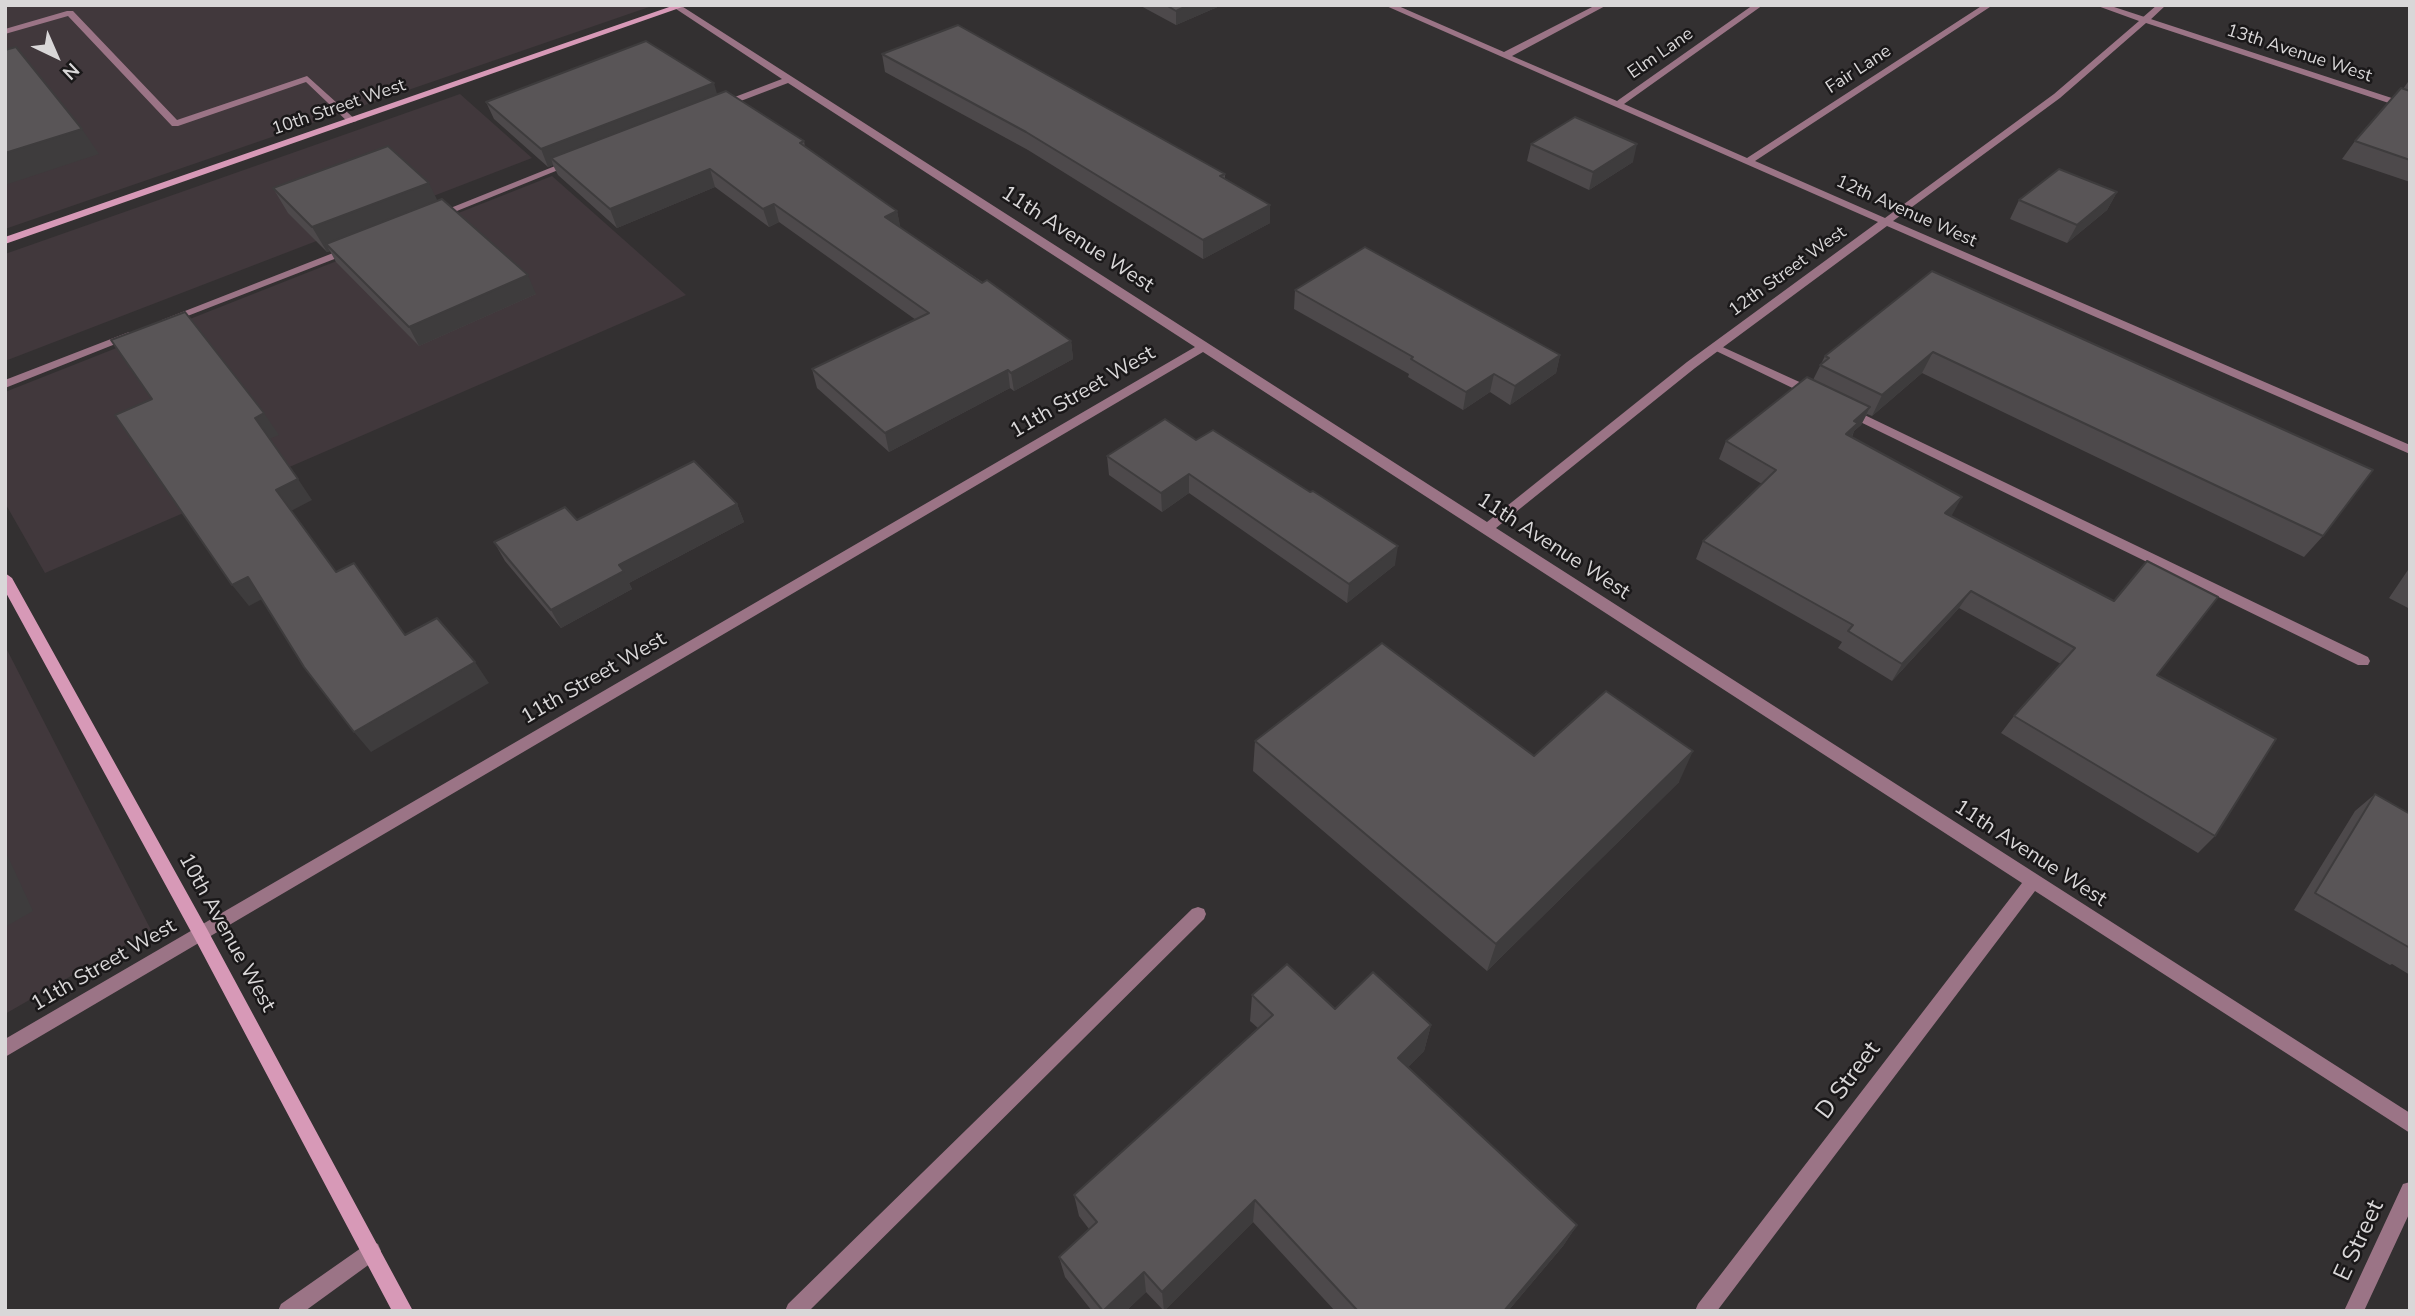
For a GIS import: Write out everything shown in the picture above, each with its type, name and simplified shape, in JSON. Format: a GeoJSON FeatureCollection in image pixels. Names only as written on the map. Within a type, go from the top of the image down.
{"type":"FeatureCollection","features":[{"type":"Feature","properties":{"kind":"street","name":"12th Avenue West"},"geometry":{"type":"LineString","coordinates":[[1388,5],[2410,450]]}},
{"type":"Feature","properties":{"kind":"street"},"geometry":{"type":"LineString","coordinates":[[1504,56],[1603,5]]}},
{"type":"Feature","properties":{"kind":"street","name":"Elm Lane"},"geometry":{"type":"LineString","coordinates":[[1616,105],[1759,5]]}},
{"type":"Feature","properties":{"kind":"street","name":"Fair Lane"},"geometry":{"type":"LineString","coordinates":[[1747,162],[1989,5]]}},
{"type":"Feature","properties":{"kind":"street","name":"13th Avenue West"},"geometry":{"type":"LineString","coordinates":[[2099,5],[2410,107]]}},
{"type":"Feature","properties":{"kind":"street","name":"12th Street West"},"geometry":{"type":"LineString","coordinates":[[1487,529],[1716,346],[2057,96],[2162,5]]}},
{"type":"Feature","properties":{"kind":"street","name":"11th Avenue West"},"geometry":{"type":"LineString","coordinates":[[678,6],[2410,1124]]}},
{"type":"Feature","properties":{"kind":"street","name":"10th Street West"},"geometry":{"type":"LineString","coordinates":[[5,241],[678,6]]}},
{"type":"Feature","properties":{"kind":"street"},"geometry":{"type":"LineString","coordinates":[[5,32],[71,13],[175,124],[307,79],[352,121]]}},
{"type":"Feature","properties":{"kind":"street"},"geometry":{"type":"LineString","coordinates":[[715,108],[790,79]]}},
{"type":"Feature","properties":{"kind":"street"},"geometry":{"type":"LineString","coordinates":[[432,217],[588,156]]}},
{"type":"Feature","properties":{"kind":"street"},"geometry":{"type":"LineString","coordinates":[[160,323],[368,242]]}},
{"type":"Feature","properties":{"kind":"street"},"geometry":{"type":"LineString","coordinates":[[5,384],[135,333]]}},
{"type":"Feature","properties":{"kind":"street","name":"11th Street West"},"geometry":{"type":"LineString","coordinates":[[5,1049],[1203,346]]}},
{"type":"Feature","properties":{"kind":"street"},"geometry":{"type":"LineString","coordinates":[[1716,346],[2363,662]]}},
{"type":"Feature","properties":{"kind":"street","name":"10th Avenue West"},"geometry":{"type":"LineString","coordinates":[[5,578],[201,934],[403,1311]]}},
{"type":"Feature","properties":{"kind":"street","name":"D Street"},"geometry":{"type":"LineString","coordinates":[[1705,1311],[2033,881]]}},
{"type":"Feature","properties":{"kind":"street"},"geometry":{"type":"LineString","coordinates":[[795,1311],[1198,914]]}},
{"type":"Feature","properties":{"kind":"street","name":"E Street"},"geometry":{"type":"LineString","coordinates":[[2354,1311],[2410,1191]]}},
{"type":"Feature","properties":{"kind":"street"},"geometry":{"type":"LineString","coordinates":[[288,1311],[372,1251]]}},
{"type":"Feature","properties":{"kind":"shaded area"},"geometry":{"type":"Polygon","coordinates":[[[5,5],[651,5],[652,6],[5,229],[5,5]]]}},
{"type":"Feature","properties":{"kind":"shaded area"},"geometry":{"type":"Polygon","coordinates":[[[460,94],[532,158],[5,361],[5,254],[460,94]]]}},
{"type":"Feature","properties":{"kind":"shaded area"},"geometry":{"type":"Polygon","coordinates":[[[552,176],[686,295],[45,573],[5,503],[5,392],[552,176]]]}},
{"type":"Feature","properties":{"kind":"shaded area"},"geometry":{"type":"Polygon","coordinates":[[[5,646],[151,930],[5,1014],[5,646]]]}},
{"type":"Feature","properties":{"kind":"building"},"geometry":{"type":"Polygon","coordinates":[[[1166,5],[1189,5],[1176,11],[1166,5]]]}},
{"type":"Feature","properties":{"kind":"building"},"geometry":{"type":"Polygon","coordinates":[[[958,25],[1225,174],[1220,176],[1270,205],[1203,240],[1026,132],[882,54],[958,25]]]}},
{"type":"Feature","properties":{"kind":"building"},"geometry":{"type":"Polygon","coordinates":[[[646,41],[714,83],[541,149],[486,102],[646,41]]]}},
{"type":"Feature","properties":{"kind":"building"},"geometry":{"type":"Polygon","coordinates":[[[16,47],[82,129],[5,153],[5,50],[16,47]]]}},
{"type":"Feature","properties":{"kind":"building"},"geometry":{"type":"Polygon","coordinates":[[[2401,88],[2410,91],[2410,160],[2355,141],[2401,88]]]}},
{"type":"Feature","properties":{"kind":"building"},"geometry":{"type":"Polygon","coordinates":[[[726,91],[804,141],[800,143],[897,211],[885,217],[982,283],[987,280],[1071,341],[885,433],[812,369],[929,313],[774,204],[763,209],[710,169],[610,209],[551,158],[726,91]]]}},
{"type":"Feature","properties":{"kind":"building"},"geometry":{"type":"Polygon","coordinates":[[[1575,117],[1637,144],[1593,172],[1531,144],[1575,117]]]}},
{"type":"Feature","properties":{"kind":"building"},"geometry":{"type":"Polygon","coordinates":[[[388,146],[429,183],[312,227],[273,188],[388,146]]]}},
{"type":"Feature","properties":{"kind":"building"},"geometry":{"type":"Polygon","coordinates":[[[2059,169],[2117,192],[2077,225],[2019,200],[2059,169]]]}},
{"type":"Feature","properties":{"kind":"building"},"geometry":{"type":"Polygon","coordinates":[[[442,199],[528,275],[409,327],[326,244],[442,199]]]}},
{"type":"Feature","properties":{"kind":"building"},"geometry":{"type":"Polygon","coordinates":[[[1365,247],[1560,355],[1515,386],[1494,374],[1466,392],[1411,359],[1413,357],[1295,290],[1365,247]]]}},
{"type":"Feature","properties":{"kind":"building"},"geometry":{"type":"Polygon","coordinates":[[[1932,271],[2373,470],[2323,536],[1933,352],[1882,395],[1820,365],[1829,358],[1825,356],[1932,271]]]}},
{"type":"Feature","properties":{"kind":"building"},"geometry":{"type":"Polygon","coordinates":[[[185,312],[264,413],[255,418],[298,479],[276,490],[336,572],[354,563],[405,635],[437,618],[475,662],[354,732],[304,667],[248,577],[232,585],[115,415],[152,399],[111,340],[185,312]]]}},
{"type":"Feature","properties":{"kind":"building"},"geometry":{"type":"Polygon","coordinates":[[[1807,377],[1870,407],[1854,421],[1858,423],[1846,434],[1962,497],[1945,513],[2114,601],[2147,561],[2218,597],[2157,675],[2276,739],[2215,836],[2014,716],[2075,648],[1971,591],[1902,664],[1848,631],[1853,625],[1703,541],[1776,470],[1726,441],[1807,377]]]}},
{"type":"Feature","properties":{"kind":"building"},"geometry":{"type":"Polygon","coordinates":[[[1165,419],[1196,440],[1213,430],[1398,546],[1349,584],[1189,474],[1161,493],[1107,456],[1165,419]]]}},
{"type":"Feature","properties":{"kind":"building"},"geometry":{"type":"Polygon","coordinates":[[[694,461],[737,504],[619,565],[624,571],[551,610],[494,542],[565,507],[577,520],[694,461]]]}},
{"type":"Feature","properties":{"kind":"building"},"geometry":{"type":"Polygon","coordinates":[[[1382,643],[1534,756],[1606,691],[1693,751],[1496,944],[1255,741],[1382,643]]]}},
{"type":"Feature","properties":{"kind":"building"},"geometry":{"type":"Polygon","coordinates":[[[2375,794],[2410,814],[2410,948],[2315,893],[2375,794]]]}},
{"type":"Feature","properties":{"kind":"building"},"geometry":{"type":"Polygon","coordinates":[[[1287,964],[1335,1009],[1373,972],[1431,1025],[1398,1058],[1577,1225],[1504,1311],[1356,1311],[1255,1200],[1162,1292],[1144,1272],[1103,1311],[1059,1257],[1097,1222],[1074,1195],[1273,1015],[1252,995],[1287,964]]]}}]}
